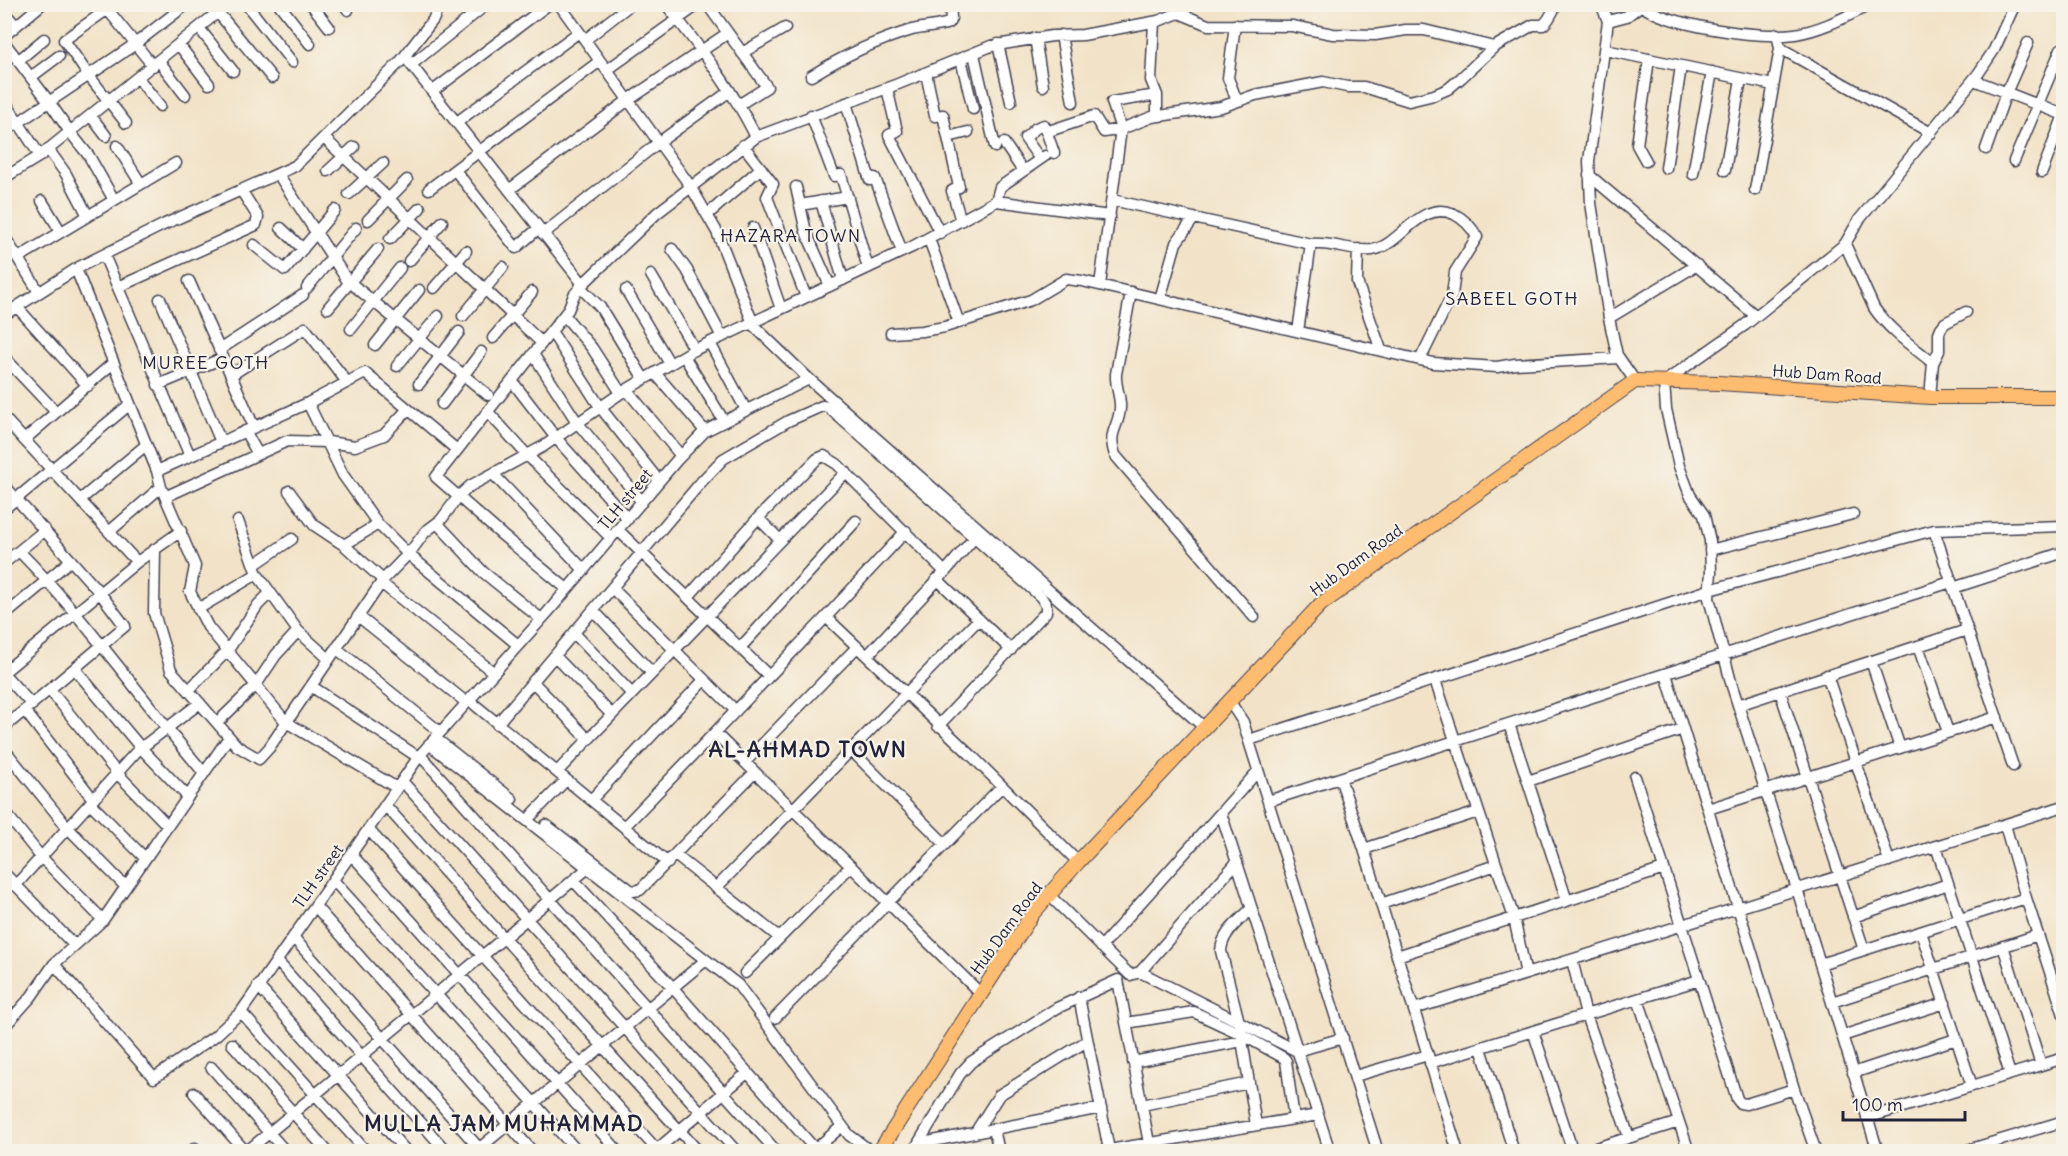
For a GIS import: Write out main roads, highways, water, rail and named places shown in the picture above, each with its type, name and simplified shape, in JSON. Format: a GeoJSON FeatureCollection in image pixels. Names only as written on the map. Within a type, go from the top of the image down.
{"type":"FeatureCollection","features":[{"type":"Feature","properties":{"kind":"main road","name":"Hub Dam Road"},"geometry":{"type":"LineString","coordinates":[[879,1152],[1019,933],[1049,895],[1321,604],[1635,381],[1719,383],[1930,397],[2064,397]]}},
{"type":"Feature","properties":{"kind":"district","name":"HAZARA TOWN"},"geometry":{"type":"Point","coordinates":[791,235]}},
{"type":"Feature","properties":{"kind":"district","name":"SABEEL GOTH"},"geometry":{"type":"Point","coordinates":[1512,298]}},
{"type":"Feature","properties":{"kind":"district","name":"MUREE GOTH"},"geometry":{"type":"Point","coordinates":[206,362]}},
{"type":"Feature","properties":{"kind":"district","name":"AL-AHMAD TOWN"},"geometry":{"type":"Point","coordinates":[808,749]}},
{"type":"Feature","properties":{"kind":"district","name":"MULLA JAM MUHAMMAD"},"geometry":{"type":"Point","coordinates":[504,1123]}}]}
